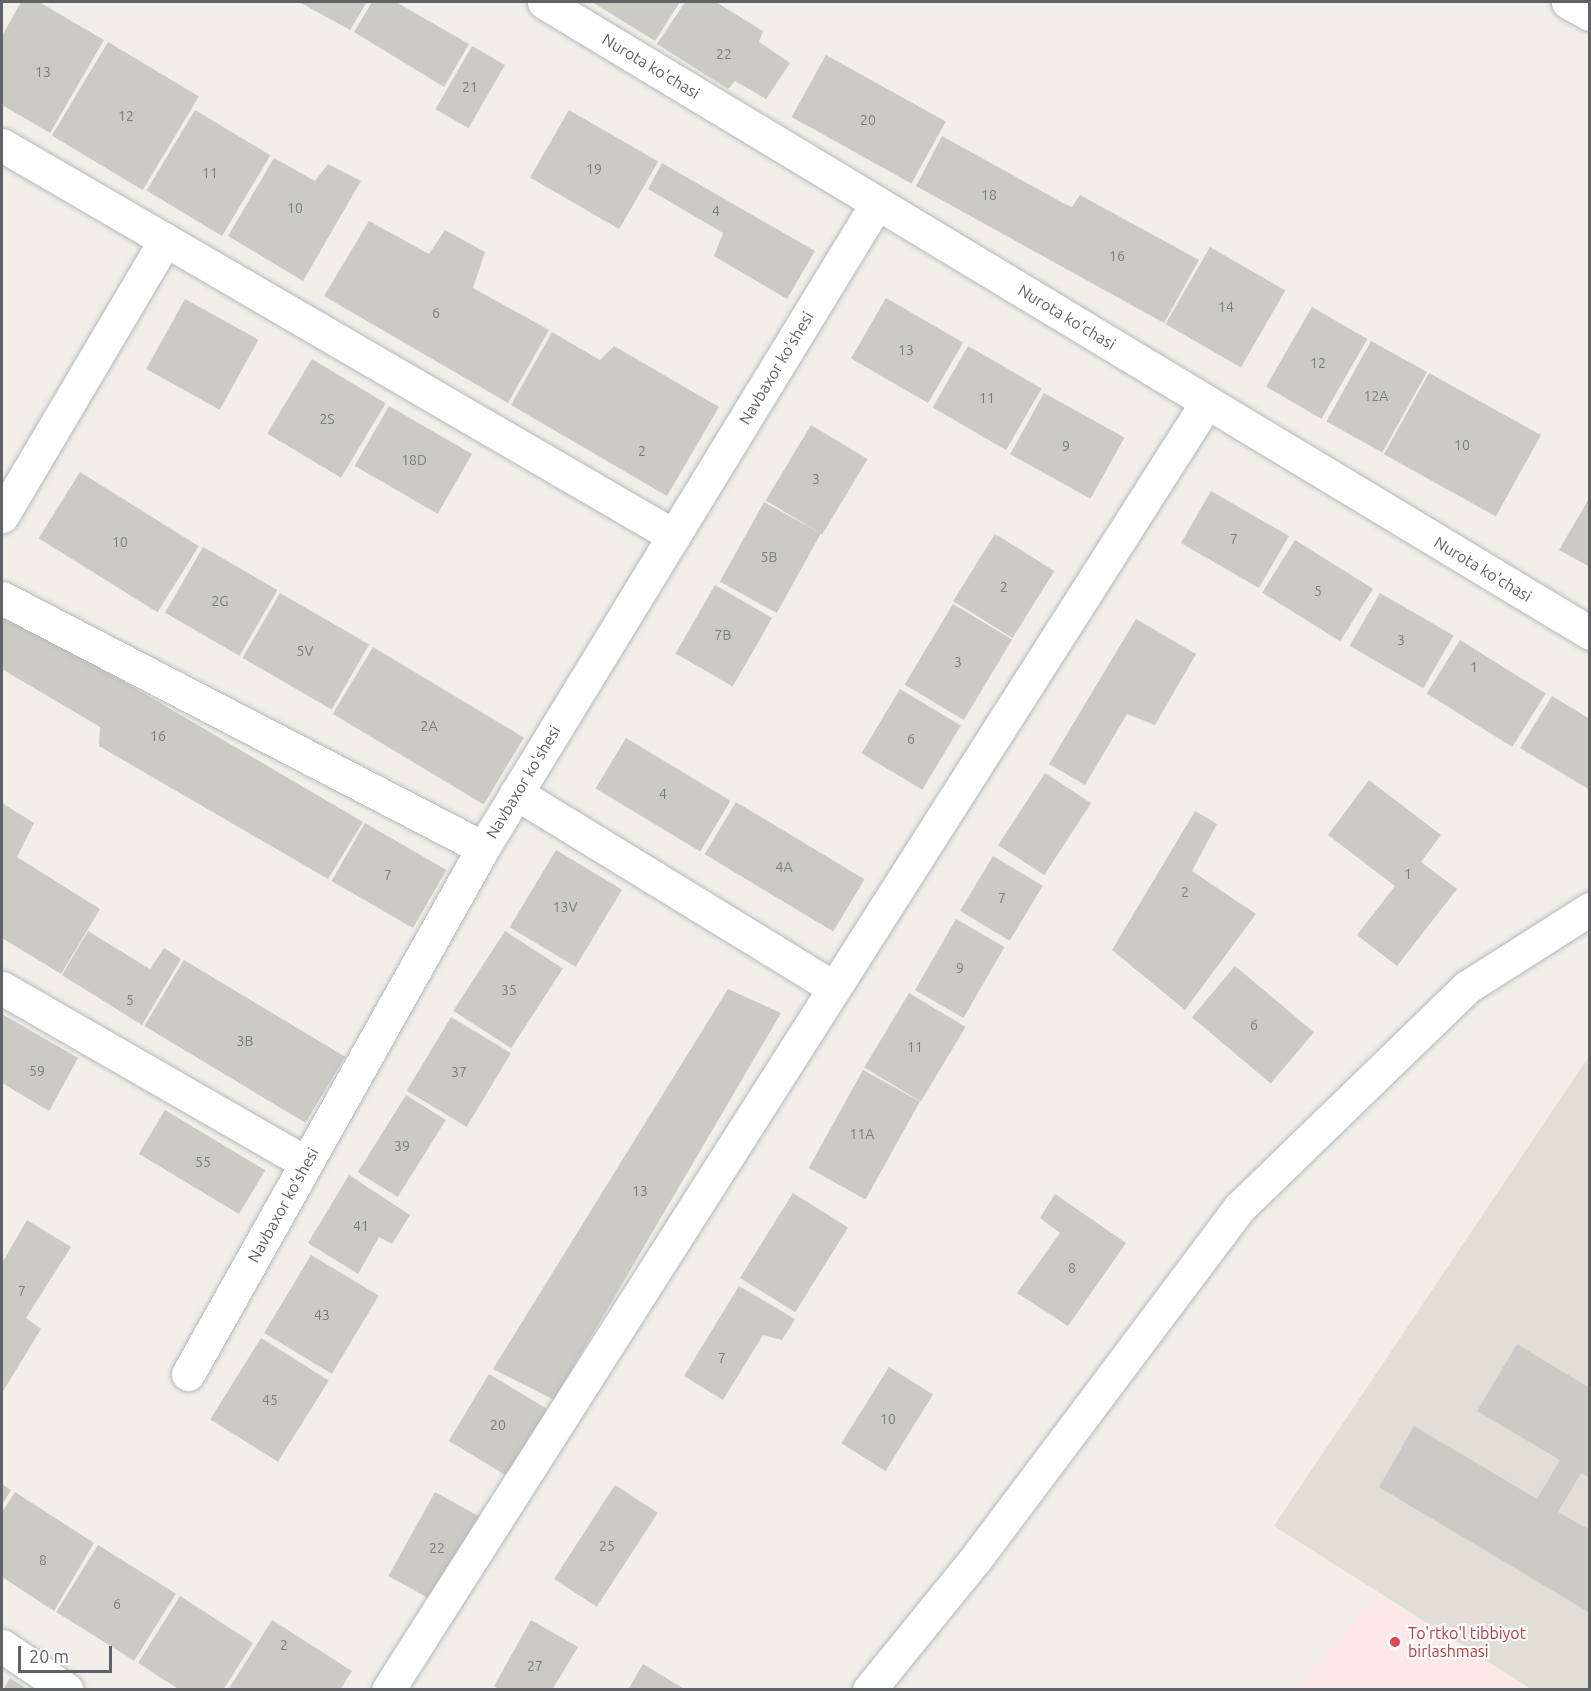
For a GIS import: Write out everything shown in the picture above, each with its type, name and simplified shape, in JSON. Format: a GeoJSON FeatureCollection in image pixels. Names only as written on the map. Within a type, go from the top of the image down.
{"type":"FeatureCollection","features":[{"type":"Feature","properties":{"kind":"street","name":"Nurota ko'chasi"},"geometry":{"type":"LineString","coordinates":[[544,2],[1590,633]]}},
{"type":"Feature","properties":{"kind":"street"},"geometry":{"type":"LineString","coordinates":[[1568,2],[1590,14]]}},
{"type":"Feature","properties":{"kind":"street"},"geometry":{"type":"LineString","coordinates":[[2,145],[674,536]]}},
{"type":"Feature","properties":{"kind":"street","name":"Navbaxor ko'shesi"},"geometry":{"type":"LineString","coordinates":[[188,1374],[483,848],[877,203]]}},
{"type":"Feature","properties":{"kind":"street"},"geometry":{"type":"LineString","coordinates":[[2,516],[165,240]]}},
{"type":"Feature","properties":{"kind":"street"},"geometry":{"type":"LineString","coordinates":[[388,1689],[1207,402]]}},
{"type":"Feature","properties":{"kind":"street"},"geometry":{"type":"LineString","coordinates":[[2,598],[483,848]]}},
{"type":"Feature","properties":{"kind":"street"},"geometry":{"type":"LineString","coordinates":[[516,793],[834,988]]}},
{"type":"Feature","properties":{"kind":"street"},"geometry":{"type":"LineString","coordinates":[[869,1689],[974,1561],[1240,1207],[1467,987],[1590,909]]}},
{"type":"Feature","properties":{"kind":"street"},"geometry":{"type":"LineString","coordinates":[[2,988],[306,1163]]}},
{"type":"Feature","properties":{"kind":"street"},"geometry":{"type":"LineString","coordinates":[[2,1646],[67,1689]]}},
{"type":"Feature","properties":{"kind":"shaded area"},"geometry":{"type":"Polygon","coordinates":[[[1589,1056],[1589,1689],[1531,1689],[1274,1526],[1589,1056]]]}},
{"type":"Feature","properties":{"kind":"shaded area","name":"To'rtko'l tibbiyot birlashmasi"},"geometry":{"type":"Polygon","coordinates":[[[1376,1594],[1531,1689],[1297,1689],[1376,1594]]]}},
{"type":"Feature","properties":{"kind":"building"},"geometry":{"type":"Polygon","coordinates":[[[21,2],[39,2],[104,40],[50,133],[2,105],[2,36],[21,2]]]}},
{"type":"Feature","properties":{"kind":"building"},"geometry":{"type":"Polygon","coordinates":[[[299,2],[367,2],[350,30],[299,2]]]}},
{"type":"Feature","properties":{"kind":"building"},"geometry":{"type":"Polygon","coordinates":[[[372,2],[396,2],[469,44],[444,87],[354,32],[372,2]]]}},
{"type":"Feature","properties":{"kind":"building"},"geometry":{"type":"Polygon","coordinates":[[[592,2],[680,2],[655,41],[592,2]]]}},
{"type":"Feature","properties":{"kind":"building"},"geometry":{"type":"Polygon","coordinates":[[[685,2],[716,2],[763,31],[759,42],[790,63],[766,99],[735,81],[728,89],[657,44],[685,2]]]}},
{"type":"Feature","properties":{"kind":"building"},"geometry":{"type":"Polygon","coordinates":[[[108,42],[199,97],[143,190],[52,135],[108,42]]]}},
{"type":"Feature","properties":{"kind":"building"},"geometry":{"type":"Polygon","coordinates":[[[472,46],[505,65],[468,128],[436,109],[472,46]]]}},
{"type":"Feature","properties":{"kind":"building"},"geometry":{"type":"Polygon","coordinates":[[[826,55],[946,121],[911,184],[792,117],[826,55]]]}},
{"type":"Feature","properties":{"kind":"building"},"geometry":{"type":"Polygon","coordinates":[[[195,110],[270,155],[222,236],[147,191],[195,110]]]}},
{"type":"Feature","properties":{"kind":"building"},"geometry":{"type":"Polygon","coordinates":[[[569,110],[658,162],[619,229],[530,178],[569,110]]]}},
{"type":"Feature","properties":{"kind":"building"},"geometry":{"type":"Polygon","coordinates":[[[942,136],[1063,203],[1072,207],[1080,195],[1199,260],[1164,323],[916,186],[942,136]]]}},
{"type":"Feature","properties":{"kind":"building"},"geometry":{"type":"Polygon","coordinates":[[[274,158],[315,181],[328,164],[361,181],[303,281],[228,236],[274,158]]]}},
{"type":"Feature","properties":{"kind":"building"},"geometry":{"type":"Polygon","coordinates":[[[662,163],[815,251],[787,299],[714,256],[723,233],[648,189],[662,163]]]}},
{"type":"Feature","properties":{"kind":"building"},"geometry":{"type":"Polygon","coordinates":[[[369,221],[429,254],[445,230],[485,252],[473,288],[549,330],[508,403],[324,296],[369,221]]]}},
{"type":"Feature","properties":{"kind":"building"},"geometry":{"type":"Polygon","coordinates":[[[1210,247],[1285,290],[1241,368],[1166,324],[1210,247]]]}},
{"type":"Feature","properties":{"kind":"building"},"geometry":{"type":"Polygon","coordinates":[[[886,298],[963,343],[928,403],[851,359],[886,298]]]}},
{"type":"Feature","properties":{"kind":"building"},"geometry":{"type":"Polygon","coordinates":[[[185,299],[258,340],[220,410],[146,369],[185,299]]]}},
{"type":"Feature","properties":{"kind":"building"},"geometry":{"type":"Polygon","coordinates":[[[1312,307],[1367,339],[1321,419],[1266,387],[1312,307]]]}},
{"type":"Feature","properties":{"kind":"building"},"geometry":{"type":"Polygon","coordinates":[[[552,332],[600,360],[614,346],[719,407],[667,496],[511,405],[552,332]]]}},
{"type":"Feature","properties":{"kind":"building"},"geometry":{"type":"Polygon","coordinates":[[[1371,341],[1427,372],[1382,452],[1326,421],[1371,341]]]}},
{"type":"Feature","properties":{"kind":"building"},"geometry":{"type":"Polygon","coordinates":[[[968,346],[1042,388],[1006,450],[932,407],[968,346]]]}},
{"type":"Feature","properties":{"kind":"building"},"geometry":{"type":"Polygon","coordinates":[[[312,359],[386,403],[341,478],[267,434],[312,359]]]}},
{"type":"Feature","properties":{"kind":"building"},"geometry":{"type":"Polygon","coordinates":[[[1429,373],[1541,435],[1496,516],[1384,454],[1429,373]]]}},
{"type":"Feature","properties":{"kind":"building"},"geometry":{"type":"Polygon","coordinates":[[[1044,393],[1124,438],[1091,499],[1010,454],[1044,393]]]}},
{"type":"Feature","properties":{"kind":"building"},"geometry":{"type":"Polygon","coordinates":[[[389,406],[472,454],[438,514],[354,466],[389,406]]]}},
{"type":"Feature","properties":{"kind":"building"},"geometry":{"type":"Polygon","coordinates":[[[811,425],[868,459],[822,534],[766,500],[811,425]]]}},
{"type":"Feature","properties":{"kind":"building"},"geometry":{"type":"Polygon","coordinates":[[[80,472],[199,546],[157,612],[39,538],[80,472]]]}},
{"type":"Feature","properties":{"kind":"building"},"geometry":{"type":"Polygon","coordinates":[[[1211,491],[1289,536],[1259,588],[1181,543],[1211,491]]]}},
{"type":"Feature","properties":{"kind":"building"},"geometry":{"type":"Polygon","coordinates":[[[1590,497],[1590,567],[1559,550],[1590,497]]]}},
{"type":"Feature","properties":{"kind":"building"},"geometry":{"type":"Polygon","coordinates":[[[764,502],[821,534],[777,613],[720,582],[764,502]]]}},
{"type":"Feature","properties":{"kind":"building"},"geometry":{"type":"Polygon","coordinates":[[[995,534],[1054,571],[1012,638],[953,601],[995,534]]]}},
{"type":"Feature","properties":{"kind":"building"},"geometry":{"type":"Polygon","coordinates":[[[1295,540],[1373,589],[1340,641],[1262,593],[1295,540]]]}},
{"type":"Feature","properties":{"kind":"building"},"geometry":{"type":"Polygon","coordinates":[[[203,547],[277,590],[239,656],[165,613],[203,547]]]}},
{"type":"Feature","properties":{"kind":"building"},"geometry":{"type":"Polygon","coordinates":[[[715,585],[772,618],[733,686],[676,653],[715,585]]]}},
{"type":"Feature","properties":{"kind":"building"},"geometry":{"type":"Polygon","coordinates":[[[280,593],[369,644],[332,709],[243,658],[280,593]]]}},
{"type":"Feature","properties":{"kind":"building"},"geometry":{"type":"Polygon","coordinates":[[[1380,593],[1454,635],[1423,688],[1350,646],[1380,593]]]}},
{"type":"Feature","properties":{"kind":"building"},"geometry":{"type":"Polygon","coordinates":[[[953,604],[1012,640],[964,720],[905,685],[953,604]]]}},
{"type":"Feature","properties":{"kind":"building"},"geometry":{"type":"Polygon","coordinates":[[[2,610],[363,822],[328,879],[99,746],[100,727],[2,669],[2,610]]]}},
{"type":"Feature","properties":{"kind":"building"},"geometry":{"type":"Polygon","coordinates":[[[1136,619],[1196,654],[1155,725],[1127,714],[1085,785],[1049,764],[1136,619]]]}},
{"type":"Feature","properties":{"kind":"building"},"geometry":{"type":"Polygon","coordinates":[[[1460,640],[1546,694],[1512,747],[1427,693],[1460,640]]]}},
{"type":"Feature","properties":{"kind":"building"},"geometry":{"type":"Polygon","coordinates":[[[373,647],[524,738],[484,805],[333,714],[373,647]]]}},
{"type":"Feature","properties":{"kind":"building"},"geometry":{"type":"Polygon","coordinates":[[[900,689],[961,726],[922,790],[861,753],[900,689]]]}},
{"type":"Feature","properties":{"kind":"building"},"geometry":{"type":"Polygon","coordinates":[[[1552,696],[1590,719],[1590,790],[1520,748],[1552,696]]]}},
{"type":"Feature","properties":{"kind":"building"},"geometry":{"type":"Polygon","coordinates":[[[626,738],[731,801],[700,851],[596,789],[626,738]]]}},
{"type":"Feature","properties":{"kind":"building"},"geometry":{"type":"Polygon","coordinates":[[[1045,773],[1091,803],[1044,875],[998,845],[1045,773]]]}},
{"type":"Feature","properties":{"kind":"building"},"geometry":{"type":"Polygon","coordinates":[[[1369,780],[1441,835],[1421,862],[1457,889],[1397,966],[1357,935],[1395,886],[1328,835],[1369,780]]]}},
{"type":"Feature","properties":{"kind":"building"},"geometry":{"type":"Polygon","coordinates":[[[736,802],[865,879],[833,932],[705,854],[736,802]]]}},
{"type":"Feature","properties":{"kind":"building"},"geometry":{"type":"Polygon","coordinates":[[[2,803],[34,823],[17,857],[100,909],[61,974],[2,938],[2,803]]]}},
{"type":"Feature","properties":{"kind":"building"},"geometry":{"type":"Polygon","coordinates":[[[1195,811],[1217,824],[1192,871],[1256,914],[1185,1010],[1112,950],[1195,811]]]}},
{"type":"Feature","properties":{"kind":"building"},"geometry":{"type":"Polygon","coordinates":[[[365,823],[446,870],[413,928],[332,881],[365,823]]]}},
{"type":"Feature","properties":{"kind":"building"},"geometry":{"type":"Polygon","coordinates":[[[556,850],[622,890],[576,967],[510,927],[556,850]]]}},
{"type":"Feature","properties":{"kind":"building"},"geometry":{"type":"Polygon","coordinates":[[[993,856],[1043,886],[1010,941],[960,911],[993,856]]]}},
{"type":"Feature","properties":{"kind":"building"},"geometry":{"type":"Polygon","coordinates":[[[956,919],[1004,947],[963,1018],[915,990],[956,919]]]}},
{"type":"Feature","properties":{"kind":"building"},"geometry":{"type":"Polygon","coordinates":[[[88,931],[150,969],[164,948],[181,959],[142,1025],[62,975],[88,931]]]}},
{"type":"Feature","properties":{"kind":"building"},"geometry":{"type":"Polygon","coordinates":[[[505,931],[563,969],[511,1048],[453,1011],[505,931]]]}},
{"type":"Feature","properties":{"kind":"building"},"geometry":{"type":"Polygon","coordinates":[[[184,960],[345,1057],[305,1123],[144,1026],[184,960]]]}},
{"type":"Feature","properties":{"kind":"building"},"geometry":{"type":"Polygon","coordinates":[[[1235,966],[1314,1032],[1271,1084],[1192,1017],[1235,966]]]}},
{"type":"Feature","properties":{"kind":"building"},"geometry":{"type":"Polygon","coordinates":[[[728,989],[781,1013],[554,1400],[493,1369],[728,989]]]}},
{"type":"Feature","properties":{"kind":"building"},"geometry":{"type":"Polygon","coordinates":[[[909,993],[966,1027],[921,1102],[864,1068],[909,993]]]}},
{"type":"Feature","properties":{"kind":"building"},"geometry":{"type":"Polygon","coordinates":[[[2,1014],[78,1058],[49,1111],[2,1083],[2,1014]]]}},
{"type":"Feature","properties":{"kind":"building"},"geometry":{"type":"Polygon","coordinates":[[[451,1017],[511,1053],[467,1127],[407,1091],[451,1017]]]}},
{"type":"Feature","properties":{"kind":"building"},"geometry":{"type":"Polygon","coordinates":[[[863,1070],[920,1102],[866,1199],[809,1168],[863,1070]]]}},
{"type":"Feature","properties":{"kind":"building"},"geometry":{"type":"Polygon","coordinates":[[[406,1095],[446,1120],[398,1197],[358,1172],[406,1095]]]}},
{"type":"Feature","properties":{"kind":"building"},"geometry":{"type":"Polygon","coordinates":[[[165,1110],[265,1170],[239,1214],[139,1154],[165,1110]]]}},
{"type":"Feature","properties":{"kind":"building"},"geometry":{"type":"Polygon","coordinates":[[[349,1175],[410,1215],[392,1244],[379,1237],[358,1274],[308,1243],[349,1175]]]}},
{"type":"Feature","properties":{"kind":"building"},"geometry":{"type":"Polygon","coordinates":[[[793,1193],[848,1227],[795,1312],[740,1278],[793,1193]]]}},
{"type":"Feature","properties":{"kind":"building"},"geometry":{"type":"Polygon","coordinates":[[[1055,1194],[1126,1243],[1068,1326],[1017,1293],[1060,1233],[1040,1218],[1055,1194]]]}},
{"type":"Feature","properties":{"kind":"building"},"geometry":{"type":"Polygon","coordinates":[[[27,1220],[71,1247],[26,1318],[41,1329],[2,1393],[2,1263],[27,1220]]]}},
{"type":"Feature","properties":{"kind":"building"},"geometry":{"type":"Polygon","coordinates":[[[311,1255],[379,1296],[332,1374],[264,1333],[311,1255]]]}},
{"type":"Feature","properties":{"kind":"building"},"geometry":{"type":"Polygon","coordinates":[[[739,1286],[795,1319],[782,1340],[763,1335],[723,1400],[684,1376],[739,1286]]]}},
{"type":"Feature","properties":{"kind":"building"},"geometry":{"type":"Polygon","coordinates":[[[261,1338],[329,1380],[278,1462],[210,1419],[261,1338]]]}},
{"type":"Feature","properties":{"kind":"building"},"geometry":{"type":"Polygon","coordinates":[[[1517,1344],[1590,1388],[1590,1478],[1581,1473],[1558,1512],[1590,1530],[1590,1613],[1379,1487],[1414,1426],[1537,1499],[1560,1460],[1477,1411],[1517,1344]]]}},
{"type":"Feature","properties":{"kind":"building"},"geometry":{"type":"Polygon","coordinates":[[[889,1367],[933,1395],[885,1471],[841,1443],[889,1367]]]}},
{"type":"Feature","properties":{"kind":"building"},"geometry":{"type":"Polygon","coordinates":[[[489,1374],[547,1409],[507,1476],[449,1441],[489,1374]]]}},
{"type":"Feature","properties":{"kind":"building"},"geometry":{"type":"Polygon","coordinates":[[[2,1484],[11,1490],[2,1505],[2,1484]]]}},
{"type":"Feature","properties":{"kind":"building"},"geometry":{"type":"Polygon","coordinates":[[[615,1485],[658,1513],[597,1607],[554,1579],[615,1485]]]}},
{"type":"Feature","properties":{"kind":"building"},"geometry":{"type":"Polygon","coordinates":[[[15,1492],[94,1543],[54,1611],[2,1577],[2,1512],[15,1492]]]}},
{"type":"Feature","properties":{"kind":"building"},"geometry":{"type":"Polygon","coordinates":[[[435,1492],[486,1520],[439,1604],[388,1576],[435,1492]]]}},
{"type":"Feature","properties":{"kind":"building"},"geometry":{"type":"Polygon","coordinates":[[[98,1545],[176,1594],[134,1661],[56,1612],[98,1545]]]}},
{"type":"Feature","properties":{"kind":"building"},"geometry":{"type":"Polygon","coordinates":[[[180,1596],[253,1643],[223,1690],[180,1690],[138,1663],[180,1596]]]}},
{"type":"Feature","properties":{"kind":"building"},"geometry":{"type":"Polygon","coordinates":[[[272,1620],[352,1671],[340,1690],[228,1690],[272,1620]]]}},
{"type":"Feature","properties":{"kind":"building"},"geometry":{"type":"Polygon","coordinates":[[[531,1620],[578,1647],[552,1690],[500,1690],[494,1686],[531,1620]]]}},
{"type":"Feature","properties":{"kind":"building"},"geometry":{"type":"Polygon","coordinates":[[[643,1664],[686,1690],[628,1690],[643,1664]]]}},
{"type":"Feature","properties":{"kind":"building"},"geometry":{"type":"Polygon","coordinates":[[[10,1678],[28,1690],[3,1690],[10,1678]]]}},
{"type":"Feature","properties":{"kind":"place","name":"To'rtko'l tibbiyot birlashmasi"},"geometry":{"type":"Point","coordinates":[1395,1642]}}]}
